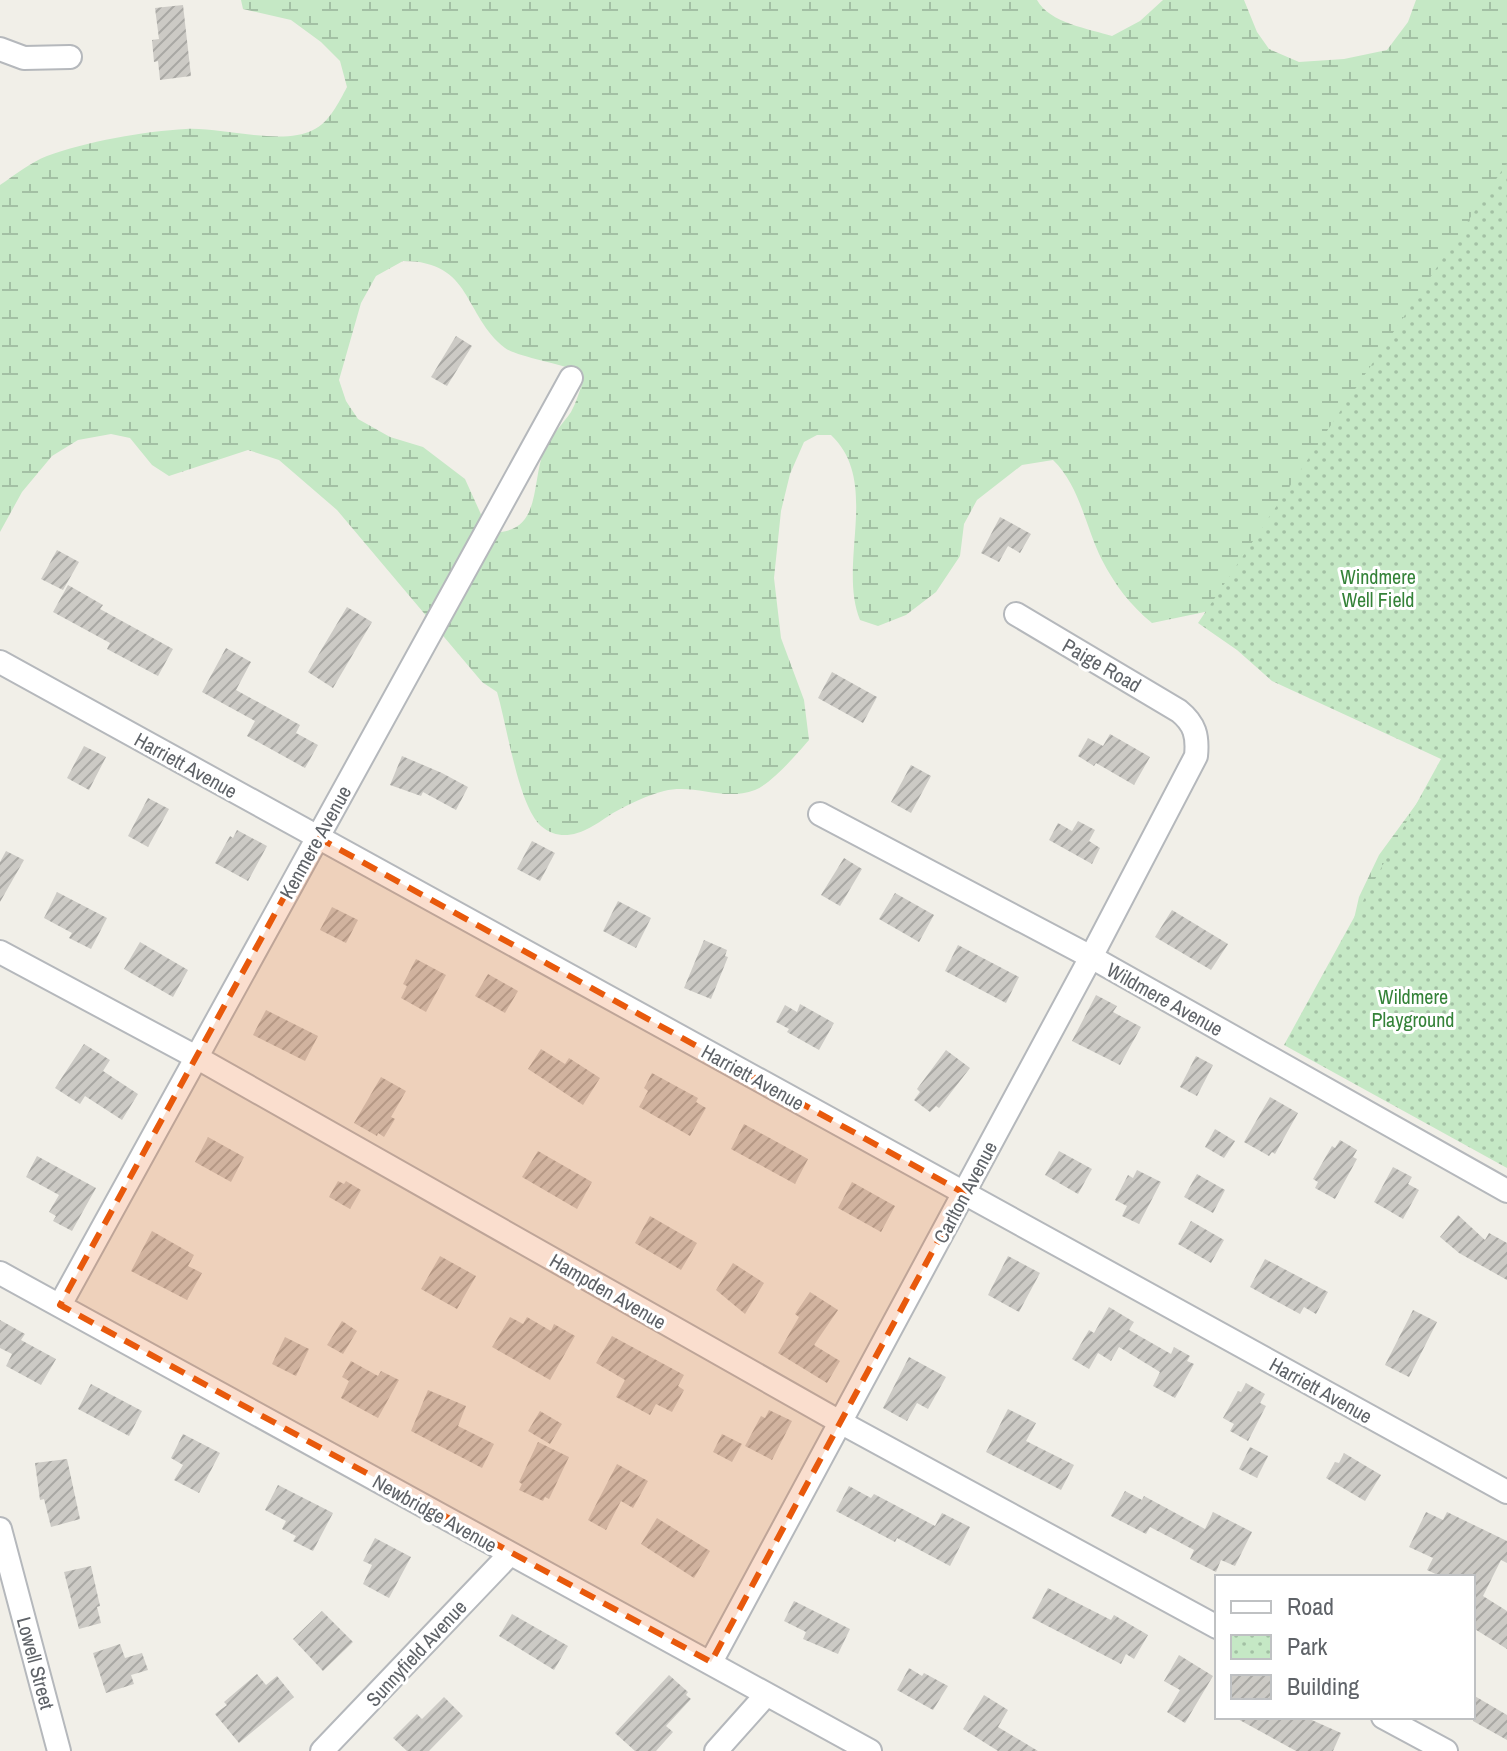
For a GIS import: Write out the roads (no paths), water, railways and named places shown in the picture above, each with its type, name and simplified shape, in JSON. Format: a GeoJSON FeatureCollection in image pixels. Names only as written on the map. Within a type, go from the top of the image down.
{"type":"FeatureCollection","features":[{"type":"Feature","properties":{"kind":"street"},"geometry":{"type":"LineString","coordinates":[[0,49],[24,58],[70,57]]}},
{"type":"Feature","properties":{"kind":"street","name":"Kenmere Avenue"},"geometry":{"type":"LineString","coordinates":[[60,1305],[571,378]]}},
{"type":"Feature","properties":{"kind":"street","name":"Paige Road"},"geometry":{"type":"LineString","coordinates":[[1016,614],[1172,706],[1187,718]]}},
{"type":"Feature","properties":{"kind":"street","name":"Harriett Avenue"},"geometry":{"type":"LineString","coordinates":[[0,662],[1507,1492]]}},
{"type":"Feature","properties":{"kind":"street","name":"Carlton Avenue"},"geometry":{"type":"LineString","coordinates":[[711,1662],[1194,764],[1198,740],[1187,718]]}},
{"type":"Feature","properties":{"kind":"street","name":"Wildmere Avenue"},"geometry":{"type":"LineString","coordinates":[[820,814],[1091,957],[1507,1191]]}},
{"type":"Feature","properties":{"kind":"street","name":"Hampden Avenue"},"geometry":{"type":"LineString","coordinates":[[0,952],[196,1057],[840,1422],[1215,1626]]}},
{"type":"Feature","properties":{"kind":"street","name":"Newbridge Avenue"},"geometry":{"type":"LineString","coordinates":[[0,1273],[870,1751]]}},
{"type":"Feature","properties":{"kind":"street","name":"Lowell Street"},"geometry":{"type":"LineString","coordinates":[[0,1529],[59,1751]]}},
{"type":"Feature","properties":{"kind":"street","name":"Sunnyfield Avenue"},"geometry":{"type":"LineString","coordinates":[[322,1751],[510,1554]]}},
{"type":"Feature","properties":{"kind":"street"},"geometry":{"type":"LineString","coordinates":[[716,1751],[766,1695]]}},
{"type":"Feature","properties":{"kind":"street"},"geometry":{"type":"LineString","coordinates":[[1387,1719],[1446,1751]]}},
{"type":"Feature","properties":{"kind":"park label","name":"Windmere Well Field"},"geometry":{"type":"Point","coordinates":[1378,588]}},
{"type":"Feature","properties":{"kind":"park label","name":"Wildmere Playground"},"geometry":{"type":"Point","coordinates":[1413,1008]}}]}
